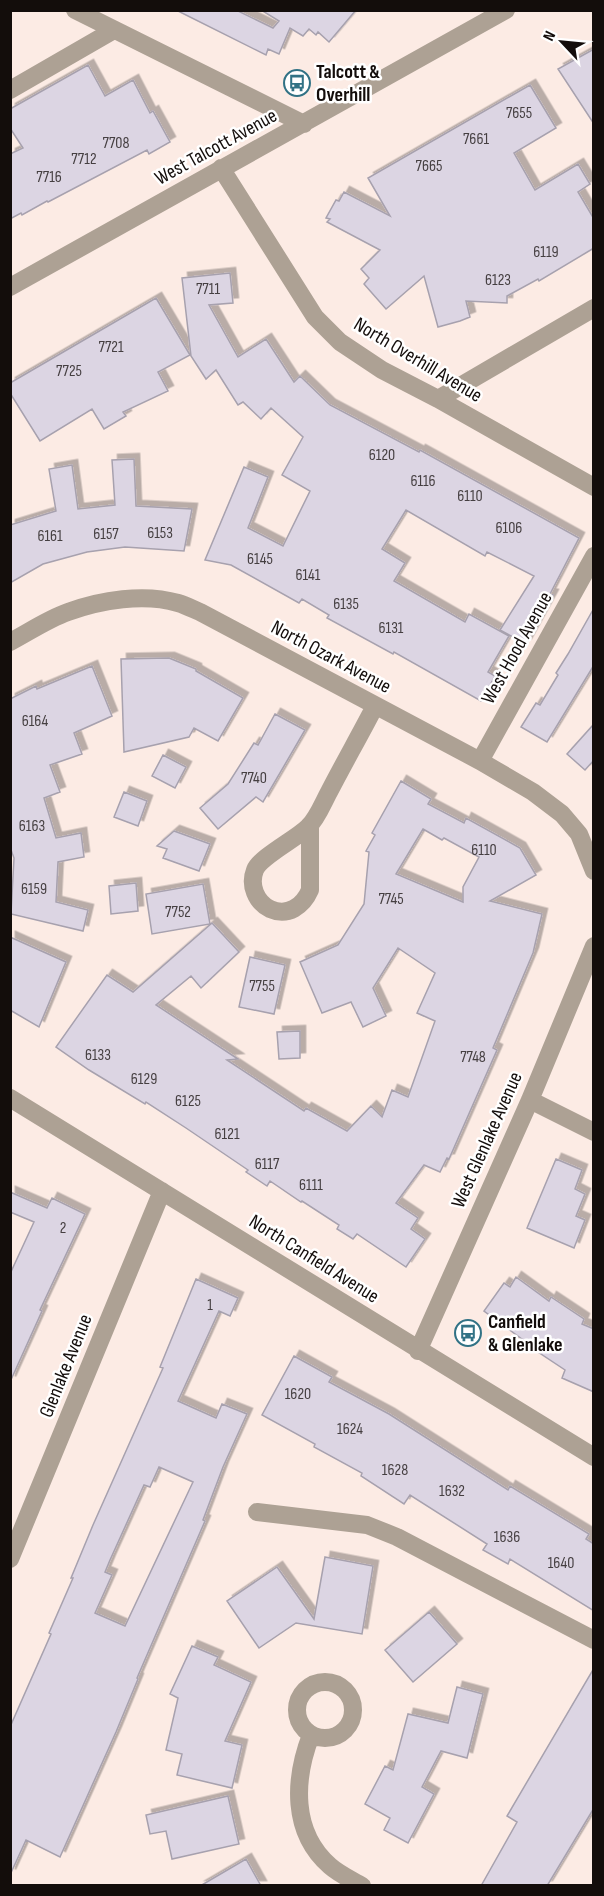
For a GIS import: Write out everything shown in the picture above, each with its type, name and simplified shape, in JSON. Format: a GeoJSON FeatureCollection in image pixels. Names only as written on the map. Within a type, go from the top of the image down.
{"type":"FeatureCollection","features":[{"type":"Feature","properties":{"kind":"street"},"geometry":{"type":"LineString","coordinates":[[75,10],[304,124]]}},
{"type":"Feature","properties":{"kind":"street","name":"West Talcott Avenue"},"geometry":{"type":"LineString","coordinates":[[10,287],[506,10]]}},
{"type":"Feature","properties":{"kind":"street"},"geometry":{"type":"LineString","coordinates":[[10,90],[114,30]]}},
{"type":"Feature","properties":{"kind":"street","name":"North Overhill Avenue"},"geometry":{"type":"LineString","coordinates":[[221,168],[315,317],[340,342],[382,370],[594,487]]}},
{"type":"Feature","properties":{"kind":"street"},"geometry":{"type":"LineString","coordinates":[[438,399],[594,308]]}},
{"type":"Feature","properties":{"kind":"street","name":"West Hood Avenue"},"geometry":{"type":"LineString","coordinates":[[480,761],[594,556]]}},
{"type":"Feature","properties":{"kind":"street","name":"North Ozark Avenue"},"geometry":{"type":"LineString","coordinates":[[10,642],[67,612],[95,604],[124,599],[177,602],[200,612],[480,761],[533,792],[562,814],[579,834],[593,867]]}},
{"type":"Feature","properties":{"kind":"street"},"geometry":{"type":"LineString","coordinates":[[310,826],[310,890],[306,900],[299,907],[282,912],[272,910],[256,897],[253,886],[255,868],[263,859],[310,826],[375,706]]}},
{"type":"Feature","properties":{"kind":"street","name":"West Glenlake Avenue"},"geometry":{"type":"LineString","coordinates":[[418,1351],[530,1100],[594,946]]}},
{"type":"Feature","properties":{"kind":"street","name":"North Canfield Avenue"},"geometry":{"type":"LineString","coordinates":[[10,1098],[418,1351],[594,1457]]}},
{"type":"Feature","properties":{"kind":"street"},"geometry":{"type":"LineString","coordinates":[[530,1100],[594,1132]]}},
{"type":"Feature","properties":{"kind":"street","name":"Glenlake Avenue"},"geometry":{"type":"LineString","coordinates":[[10,1559],[162,1191]]}},
{"type":"Feature","properties":{"kind":"street"},"geometry":{"type":"LineString","coordinates":[[257,1512],[367,1525],[397,1537],[594,1640]]}},
{"type":"Feature","properties":{"kind":"street"},"geometry":{"type":"LineString","coordinates":[[311,1735],[303,1755],[298,1785],[300,1816],[312,1844],[330,1865],[362,1886]]}},
{"type":"Feature","properties":{"kind":"building"},"geometry":{"type":"Polygon","coordinates":[[[176,10],[236,10],[273,28],[279,21],[261,10],[356,10],[329,42],[318,32],[316,35],[309,29],[303,36],[290,28],[279,54],[268,49],[266,55],[176,10]]]}},
{"type":"Feature","properties":{"kind":"building"},"geometry":{"type":"Polygon","coordinates":[[[594,49],[594,124],[558,69],[594,49]]]}},
{"type":"Feature","properties":{"kind":"building"},"geometry":{"type":"Polygon","coordinates":[[[88,65],[105,96],[133,80],[150,113],[153,111],[170,142],[149,154],[147,150],[48,202],[10,219],[10,154],[23,148],[10,128],[10,109],[88,65]]]}},
{"type":"Feature","properties":{"kind":"building"},"geometry":{"type":"Polygon","coordinates":[[[530,85],[556,128],[514,153],[535,190],[578,164],[590,184],[578,192],[594,219],[594,248],[539,281],[538,279],[507,296],[507,303],[466,301],[470,317],[460,321],[438,327],[424,276],[386,309],[364,284],[369,278],[361,269],[380,250],[327,222],[330,219],[326,218],[336,200],[339,201],[344,192],[390,216],[368,178],[530,85]]]}},
{"type":"Feature","properties":{"kind":"building"},"geometry":{"type":"Polygon","coordinates":[[[230,273],[233,303],[209,305],[238,357],[266,339],[294,382],[300,376],[330,405],[419,452],[420,450],[579,538],[550,594],[553,595],[526,644],[500,630],[534,576],[487,552],[485,556],[406,510],[382,549],[405,563],[394,581],[465,622],[469,614],[509,636],[488,672],[495,676],[481,701],[394,652],[393,654],[327,618],[329,615],[302,599],[299,603],[231,565],[205,560],[244,467],[268,477],[248,528],[283,546],[310,491],[282,475],[303,437],[271,408],[261,419],[243,402],[238,405],[216,370],[206,379],[191,356],[182,278],[230,273]]]}},
{"type":"Feature","properties":{"kind":"building"},"geometry":{"type":"Polygon","coordinates":[[[156,298],[190,355],[158,372],[168,391],[123,412],[126,416],[104,429],[92,409],[40,441],[10,393],[10,383],[156,298]]]}},
{"type":"Feature","properties":{"kind":"building"},"geometry":{"type":"Polygon","coordinates":[[[134,459],[136,506],[192,509],[184,551],[125,547],[87,552],[43,564],[10,583],[10,525],[56,511],[49,469],[72,465],[78,509],[115,505],[112,460],[134,459]]]}},
{"type":"Feature","properties":{"kind":"building"},"geometry":{"type":"Polygon","coordinates":[[[594,608],[594,665],[547,742],[521,727],[536,703],[540,705],[594,608]]]}},
{"type":"Feature","properties":{"kind":"building"},"geometry":{"type":"Polygon","coordinates":[[[169,658],[196,669],[243,698],[218,741],[194,728],[189,737],[124,752],[121,659],[169,658]]]}},
{"type":"Feature","properties":{"kind":"building"},"geometry":{"type":"Polygon","coordinates":[[[92,666],[112,716],[74,733],[82,754],[50,765],[60,792],[44,798],[56,838],[81,833],[84,857],[58,862],[56,902],[88,910],[83,931],[11,914],[14,858],[10,847],[10,699],[36,686],[37,689],[92,666]]]}},
{"type":"Feature","properties":{"kind":"building"},"geometry":{"type":"Polygon","coordinates":[[[275,714],[305,730],[263,802],[256,797],[218,829],[200,808],[228,784],[254,743],[258,745],[275,714]]]}},
{"type":"Feature","properties":{"kind":"building"},"geometry":{"type":"Polygon","coordinates":[[[594,724],[594,760],[585,770],[567,754],[594,724]]]}},
{"type":"Feature","properties":{"kind":"building"},"geometry":{"type":"Polygon","coordinates":[[[163,755],[186,767],[175,788],[152,776],[163,755]]]}},
{"type":"Feature","properties":{"kind":"building"},"geometry":{"type":"Polygon","coordinates":[[[401,781],[431,799],[428,804],[464,823],[466,818],[520,848],[536,875],[490,901],[542,914],[533,953],[493,1048],[497,1050],[449,1159],[447,1158],[440,1172],[424,1165],[396,1203],[418,1218],[411,1229],[425,1239],[406,1267],[357,1234],[353,1239],[337,1229],[339,1225],[270,1181],[267,1186],[246,1172],[248,1170],[186,1128],[89,1070],[56,1047],[107,975],[133,992],[212,923],[239,952],[201,988],[191,976],[156,1005],[238,1059],[227,1060],[304,1111],[306,1108],[347,1131],[371,1106],[382,1117],[392,1090],[408,1097],[435,1021],[417,1013],[435,973],[398,948],[373,988],[386,1016],[363,1027],[351,1002],[322,1013],[300,962],[338,945],[364,904],[369,852],[366,851],[375,835],[372,833],[401,781]],[[423,829],[396,874],[463,902],[463,887],[479,857],[444,838],[442,840],[423,829]]]}},
{"type":"Feature","properties":{"kind":"building"},"geometry":{"type":"Polygon","coordinates":[[[124,792],[147,801],[138,826],[114,817],[124,792]]]}},
{"type":"Feature","properties":{"kind":"building"},"geometry":{"type":"Polygon","coordinates":[[[174,831],[210,844],[199,871],[163,858],[167,849],[157,846],[174,831]]]}},
{"type":"Feature","properties":{"kind":"building"},"geometry":{"type":"Polygon","coordinates":[[[136,883],[138,911],[111,914],[109,886],[136,883]]]}},
{"type":"Feature","properties":{"kind":"building"},"geometry":{"type":"Polygon","coordinates":[[[203,884],[210,924],[152,934],[146,894],[203,884]]]}},
{"type":"Feature","properties":{"kind":"building"},"geometry":{"type":"Polygon","coordinates":[[[10,937],[66,962],[39,1027],[10,1010],[10,937]]]}},
{"type":"Feature","properties":{"kind":"building"},"geometry":{"type":"Polygon","coordinates":[[[250,957],[285,965],[274,1014],[239,1007],[250,957]]]}},
{"type":"Feature","properties":{"kind":"building"},"geometry":{"type":"Polygon","coordinates":[[[300,1031],[300,1058],[279,1059],[277,1032],[300,1031]]]}},
{"type":"Feature","properties":{"kind":"building"},"geometry":{"type":"Polygon","coordinates":[[[556,1159],[582,1170],[575,1189],[585,1194],[576,1216],[585,1220],[574,1248],[527,1228],[556,1159]]]}},
{"type":"Feature","properties":{"kind":"building"},"geometry":{"type":"Polygon","coordinates":[[[10,1192],[47,1208],[52,1198],[85,1214],[40,1310],[42,1311],[10,1382],[10,1274],[34,1222],[10,1212],[10,1192]]]}},
{"type":"Feature","properties":{"kind":"building"},"geometry":{"type":"Polygon","coordinates":[[[516,1277],[549,1301],[551,1297],[584,1319],[582,1324],[594,1329],[594,1392],[562,1378],[565,1370],[523,1342],[484,1311],[504,1283],[510,1287],[516,1277]]]}},
{"type":"Feature","properties":{"kind":"building"},"geometry":{"type":"Polygon","coordinates":[[[196,1279],[238,1298],[230,1316],[219,1311],[178,1401],[216,1418],[222,1404],[247,1414],[223,1467],[203,1520],[205,1521],[116,1732],[60,1857],[26,1840],[10,1875],[10,1727],[51,1634],[49,1633],[93,1525],[163,1368],[160,1367],[196,1279]],[[159,1467],[150,1487],[144,1485],[105,1572],[112,1575],[95,1613],[125,1626],[193,1482],[159,1467]]]}},
{"type":"Feature","properties":{"kind":"building"},"geometry":{"type":"Polygon","coordinates":[[[294,1356],[332,1377],[329,1382],[389,1414],[508,1490],[510,1486],[589,1534],[586,1539],[594,1544],[594,1611],[510,1559],[508,1564],[483,1550],[487,1544],[410,1495],[404,1504],[361,1476],[362,1473],[262,1415],[294,1356]]]}},
{"type":"Feature","properties":{"kind":"building"},"geometry":{"type":"Polygon","coordinates":[[[325,1557],[373,1566],[362,1634],[296,1623],[259,1648],[227,1601],[277,1567],[314,1619],[325,1557]]]}},
{"type":"Feature","properties":{"kind":"building"},"geometry":{"type":"Polygon","coordinates":[[[429,1612],[457,1644],[413,1682],[385,1650],[429,1612]]]}},
{"type":"Feature","properties":{"kind":"building"},"geometry":{"type":"Polygon","coordinates":[[[192,1646],[218,1657],[214,1665],[251,1682],[225,1741],[242,1745],[232,1788],[177,1775],[182,1754],[166,1750],[178,1698],[170,1694],[192,1646]]]}},
{"type":"Feature","properties":{"kind":"building"},"geometry":{"type":"Polygon","coordinates":[[[594,1668],[594,1808],[547,1886],[481,1886],[517,1822],[507,1816],[594,1668]]]}},
{"type":"Feature","properties":{"kind":"building"},"geometry":{"type":"Polygon","coordinates":[[[457,1687],[483,1694],[467,1758],[441,1751],[422,1787],[434,1794],[408,1843],[384,1830],[390,1818],[365,1804],[385,1766],[393,1770],[408,1714],[448,1723],[457,1687]]]}},
{"type":"Feature","properties":{"kind":"building"},"geometry":{"type":"Polygon","coordinates":[[[228,1796],[239,1844],[172,1859],[166,1831],[150,1834],[146,1815],[228,1796]]]}},
{"type":"Feature","properties":{"kind":"building"},"geometry":{"type":"Polygon","coordinates":[[[246,1859],[261,1886],[200,1886],[246,1859]]]}},
{"type":"Feature","properties":{"kind":"place","name":"Talcott & Overhill"},"geometry":{"type":"Point","coordinates":[297,83]}},
{"type":"Feature","properties":{"kind":"place","name":"Canfield & Glenlake"},"geometry":{"type":"Point","coordinates":[468,1333]}}]}
